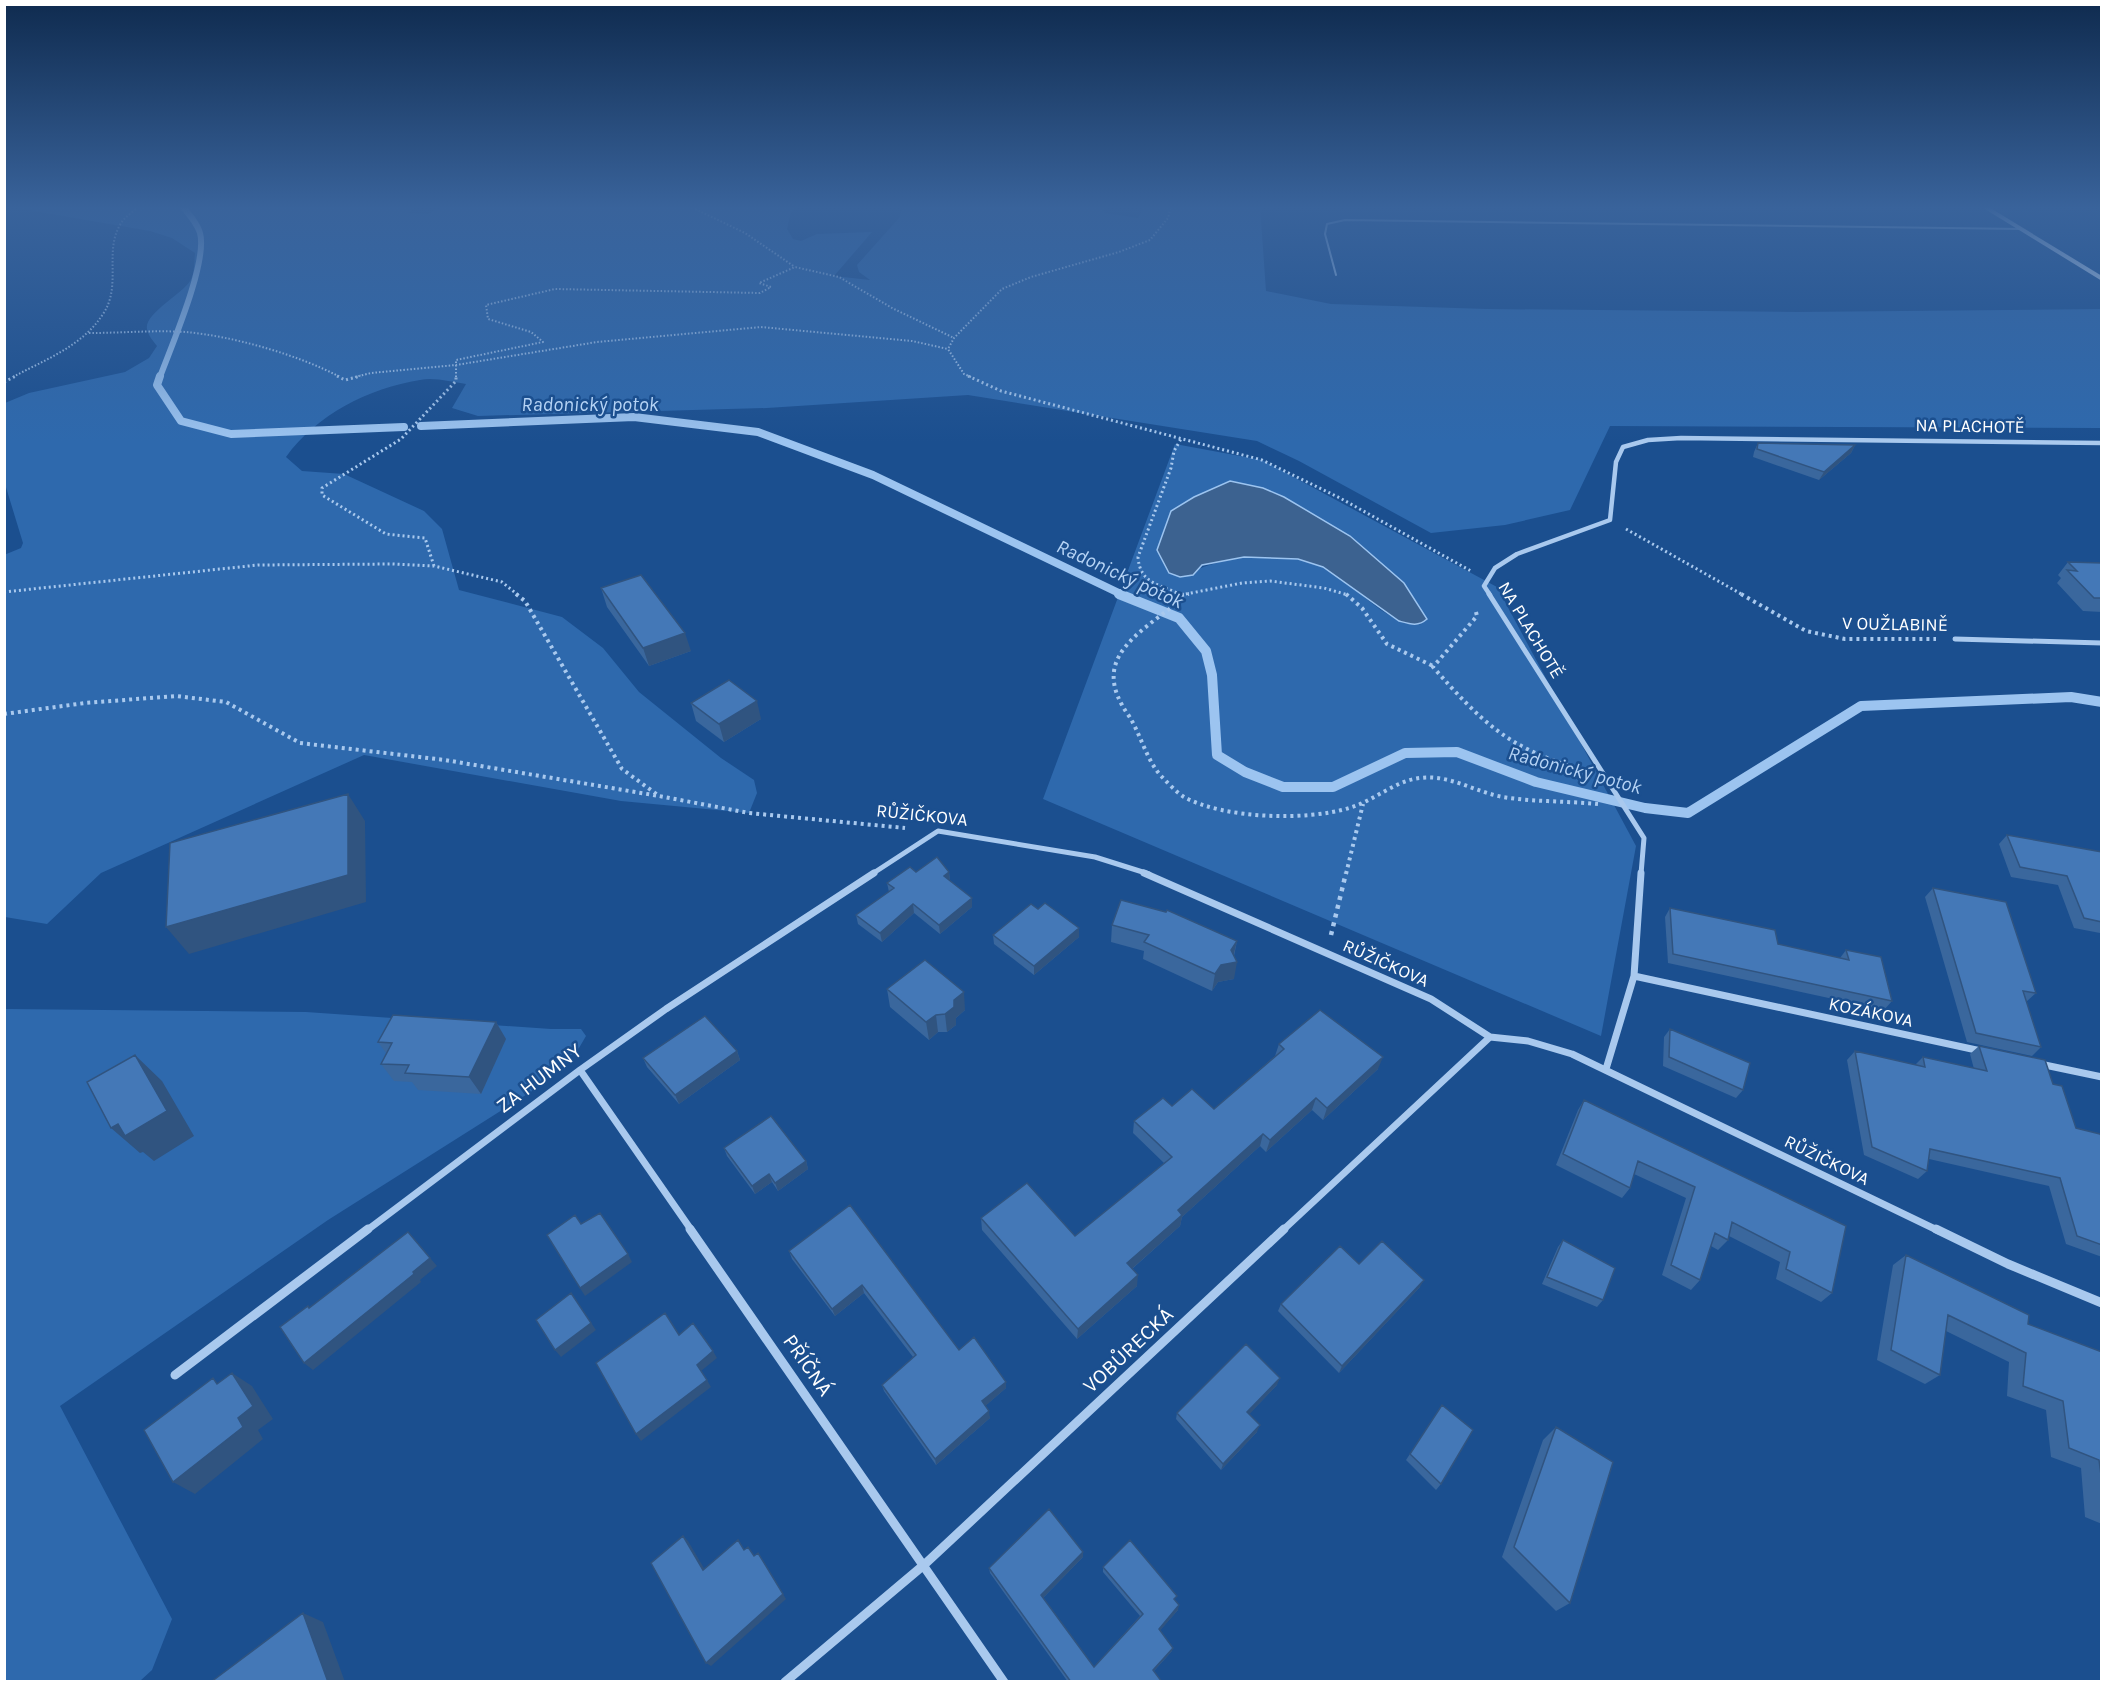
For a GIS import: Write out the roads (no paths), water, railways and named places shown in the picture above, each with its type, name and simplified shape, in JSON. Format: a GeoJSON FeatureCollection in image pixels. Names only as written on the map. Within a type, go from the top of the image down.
{"type":"FeatureCollection","features":[{"type":"Feature","properties":{"kind":"street","name":"NA PLACHOTĚ"},"geometry":{"type":"LineString","coordinates":[[1606,1069],[1634,976],[1644,838],[1484,586],[1495,568],[1517,554],[1610,520],[1616,462],[1623,447],[1648,440],[1681,438],[2102,443]]}},
{"type":"Feature","properties":{"kind":"street","name":"V OUŽLABINĚ"},"geometry":{"type":"LineString","coordinates":[[1955,639],[2102,643]]}},
{"type":"Feature","properties":{"kind":"street","name":"RŮŽIČKOVA"},"geometry":{"type":"LineString","coordinates":[[939,831],[1095,857],[1157,877],[1431,999],[1490,1037],[1528,1041],[1572,1054],[1606,1069],[2008,1264],[2102,1303]]}},
{"type":"Feature","properties":{"kind":"street","name":"ZA HUMNY"},"geometry":{"type":"LineString","coordinates":[[175,1374],[580,1070],[666,1009],[939,831]]}},
{"type":"Feature","properties":{"kind":"street","name":"KOZÁKOVA"},"geometry":{"type":"LineString","coordinates":[[1634,976],[1985,1052]]}},
{"type":"Feature","properties":{"kind":"street","name":"VOBŮRECKÁ"},"geometry":{"type":"LineString","coordinates":[[785,1682],[925,1564],[1490,1037]]}},
{"type":"Feature","properties":{"kind":"street"},"geometry":{"type":"LineString","coordinates":[[2031,1062],[2102,1077]]}},
{"type":"Feature","properties":{"kind":"street","name":"PŘÍČNÁ"},"geometry":{"type":"LineString","coordinates":[[580,1070],[925,1564],[1004,1682]]}},
{"type":"Feature","properties":{"kind":"waterway","name":"Radonický potok"},"geometry":{"type":"LineString","coordinates":[[160,377],[193,285]]}},
{"type":"Feature","properties":{"kind":"waterway","name":"Radonický potok"},"geometry":{"type":"LineString","coordinates":[[160,376],[157,385],[181,421],[231,434],[404,427]]}},
{"type":"Feature","properties":{"kind":"waterway","name":"Radonický potok"},"geometry":{"type":"LineString","coordinates":[[421,426],[634,417],[758,432],[873,475],[1123,595]]}},
{"type":"Feature","properties":{"kind":"waterway","name":"Radonický potok"},"geometry":{"type":"LineString","coordinates":[[1119,594],[1179,618],[1206,651],[1212,675],[1217,755],[1245,772],[1283,787],[1333,787],[1405,753],[1457,752],[1536,782],[1645,808],[1688,813],[1861,706],[2071,697],[2102,702]]}}]}
